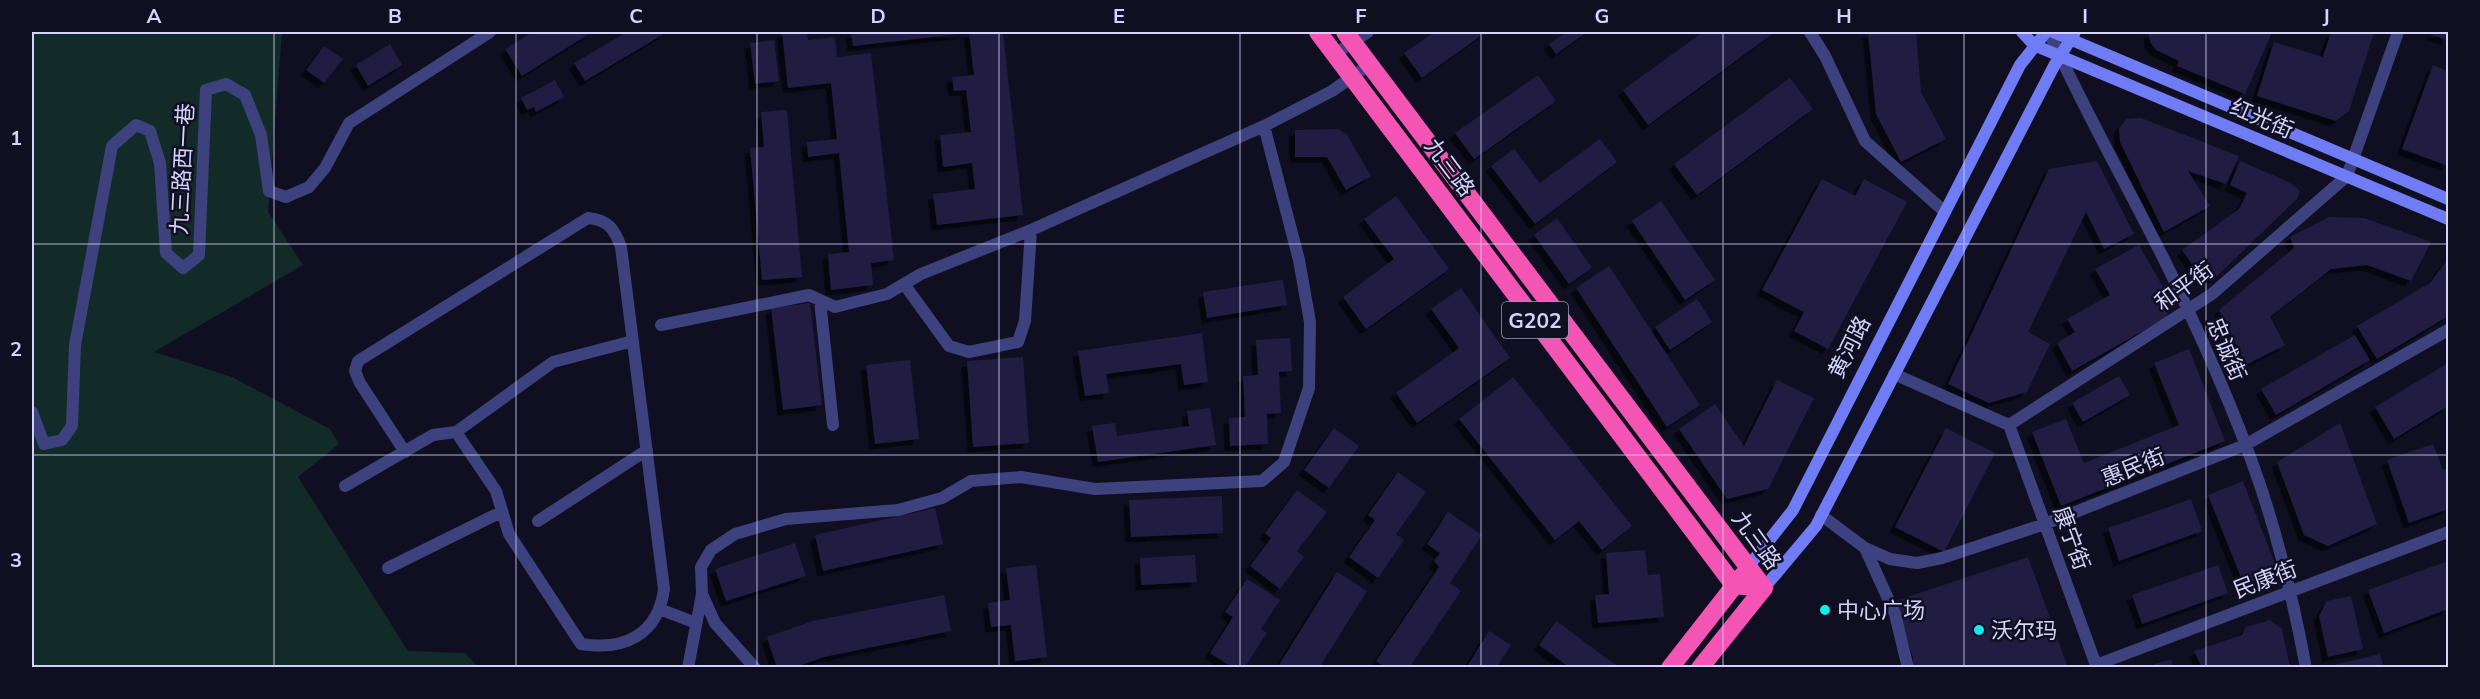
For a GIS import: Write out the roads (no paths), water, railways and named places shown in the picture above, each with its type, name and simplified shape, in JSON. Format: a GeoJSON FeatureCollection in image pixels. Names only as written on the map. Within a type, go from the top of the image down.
{"type":"FeatureCollection","features":[{"type":"Feature","properties":{"kind":"highway","name":"九三路"},"geometry":{"type":"LineString","coordinates":[[1318,32],[1734,585],[1764,588]]}},
{"type":"Feature","properties":{"kind":"highway","name":"九三路"},"geometry":{"type":"LineString","coordinates":[[1355,35],[1370,64],[1764,588]]}},
{"type":"Feature","properties":{"kind":"highway","name":"黄河路"},"geometry":{"type":"LineString","coordinates":[[1670,668],[1748,567]]}},
{"type":"Feature","properties":{"kind":"highway"},"geometry":{"type":"LineString","coordinates":[[1700,668],[1764,588]]}},
{"type":"Feature","properties":{"kind":"main road"},"geometry":{"type":"LineString","coordinates":[[2022,32],[2034,45]]}},
{"type":"Feature","properties":{"kind":"main road","name":"黄河路"},"geometry":{"type":"LineString","coordinates":[[1748,567],[1793,510],[2020,65],[2034,45],[2049,32]]}},
{"type":"Feature","properties":{"kind":"main road","name":"红光街"},"geometry":{"type":"LineString","coordinates":[[2049,32],[2072,35],[2448,199]]}},
{"type":"Feature","properties":{"kind":"main road"},"geometry":{"type":"LineString","coordinates":[[1764,588],[1816,526],[2072,35]]}},
{"type":"Feature","properties":{"kind":"main road","name":"红光街"},"geometry":{"type":"LineString","coordinates":[[2034,45],[2448,219]]}},
{"type":"Feature","properties":{"kind":"street","name":"九三路西一巷"},"geometry":{"type":"LineString","coordinates":[[32,412],[44,444],[62,441],[72,426],[75,345],[112,146],[136,125],[150,131],[160,163],[166,253],[183,267],[199,255],[206,90],[226,84],[244,95],[261,135],[269,191],[286,197],[309,187],[325,168],[349,123],[490,32]]}},
{"type":"Feature","properties":{"kind":"street"},"geometry":{"type":"LineString","coordinates":[[1810,32],[1825,56],[1865,141],[1945,212]]}},
{"type":"Feature","properties":{"kind":"street","name":"忠诚街"},"geometry":{"type":"LineString","coordinates":[[2049,32],[2188,311],[2245,445],[2258,478],[2290,592],[2306,668]]}},
{"type":"Feature","properties":{"kind":"street","name":"和平街"},"geometry":{"type":"LineString","coordinates":[[2009,425],[2212,294],[2347,176],[2398,32]]}},
{"type":"Feature","properties":{"kind":"street"},"geometry":{"type":"LineString","coordinates":[[1335,54],[1355,35]]}},
{"type":"Feature","properties":{"kind":"street"},"geometry":{"type":"LineString","coordinates":[[661,325],[809,295],[835,306],[887,294],[904,284],[1264,126],[1332,91],[1370,64]]}},
{"type":"Feature","properties":{"kind":"street"},"geometry":{"type":"LineString","coordinates":[[688,668],[702,594],[701,567],[711,550],[735,534],[786,519],[898,510],[942,498],[971,482],[1021,477],[1095,489],[1262,481],[1284,462],[1309,388],[1310,321],[1299,260],[1264,126]]}},
{"type":"Feature","properties":{"kind":"street"},"geometry":{"type":"LineString","coordinates":[[405,452],[360,384],[355,371],[358,361],[588,218],[602,219],[614,228],[621,247],[664,589],[662,610],[643,633],[622,644],[602,647],[580,644],[509,534],[496,491],[456,432]]}},
{"type":"Feature","properties":{"kind":"street"},"geometry":{"type":"LineString","coordinates":[[904,284],[950,346],[969,352],[1018,342],[1024,321],[1031,230]]}},
{"type":"Feature","properties":{"kind":"street"},"geometry":{"type":"LineString","coordinates":[[820,300],[833,425]]}},
{"type":"Feature","properties":{"kind":"street","name":"惠民街"},"geometry":{"type":"LineString","coordinates":[[1821,515],[1865,548],[1890,559],[1917,563],[1942,558],[2045,524],[2245,445],[2448,330]]}},
{"type":"Feature","properties":{"kind":"street"},"geometry":{"type":"LineString","coordinates":[[345,486],[433,435],[456,432],[554,362],[633,341]]}},
{"type":"Feature","properties":{"kind":"street"},"geometry":{"type":"LineString","coordinates":[[1894,374],[2009,425]]}},
{"type":"Feature","properties":{"kind":"street","name":"康宁街"},"geometry":{"type":"LineString","coordinates":[[2009,425],[2096,664]]}},
{"type":"Feature","properties":{"kind":"street"},"geometry":{"type":"LineString","coordinates":[[538,521],[647,450]]}},
{"type":"Feature","properties":{"kind":"street"},"geometry":{"type":"LineString","coordinates":[[388,568],[501,512]]}},
{"type":"Feature","properties":{"kind":"street","name":"民康街"},"geometry":{"type":"LineString","coordinates":[[2096,664],[2448,532]]}},
{"type":"Feature","properties":{"kind":"street"},"geometry":{"type":"LineString","coordinates":[[1865,548],[1895,614],[1908,668]]}},
{"type":"Feature","properties":{"kind":"street"},"geometry":{"type":"LineString","coordinates":[[702,594],[715,623],[755,668]]}},
{"type":"Feature","properties":{"kind":"street"},"geometry":{"type":"LineString","coordinates":[[662,610],[696,623]]}},
{"type":"Feature","properties":{"kind":"place","name":"中心广场"},"geometry":{"type":"Point","coordinates":[1825,610]}},
{"type":"Feature","properties":{"kind":"place","name":"沃尔玛"},"geometry":{"type":"Point","coordinates":[1979,630]}}]}
